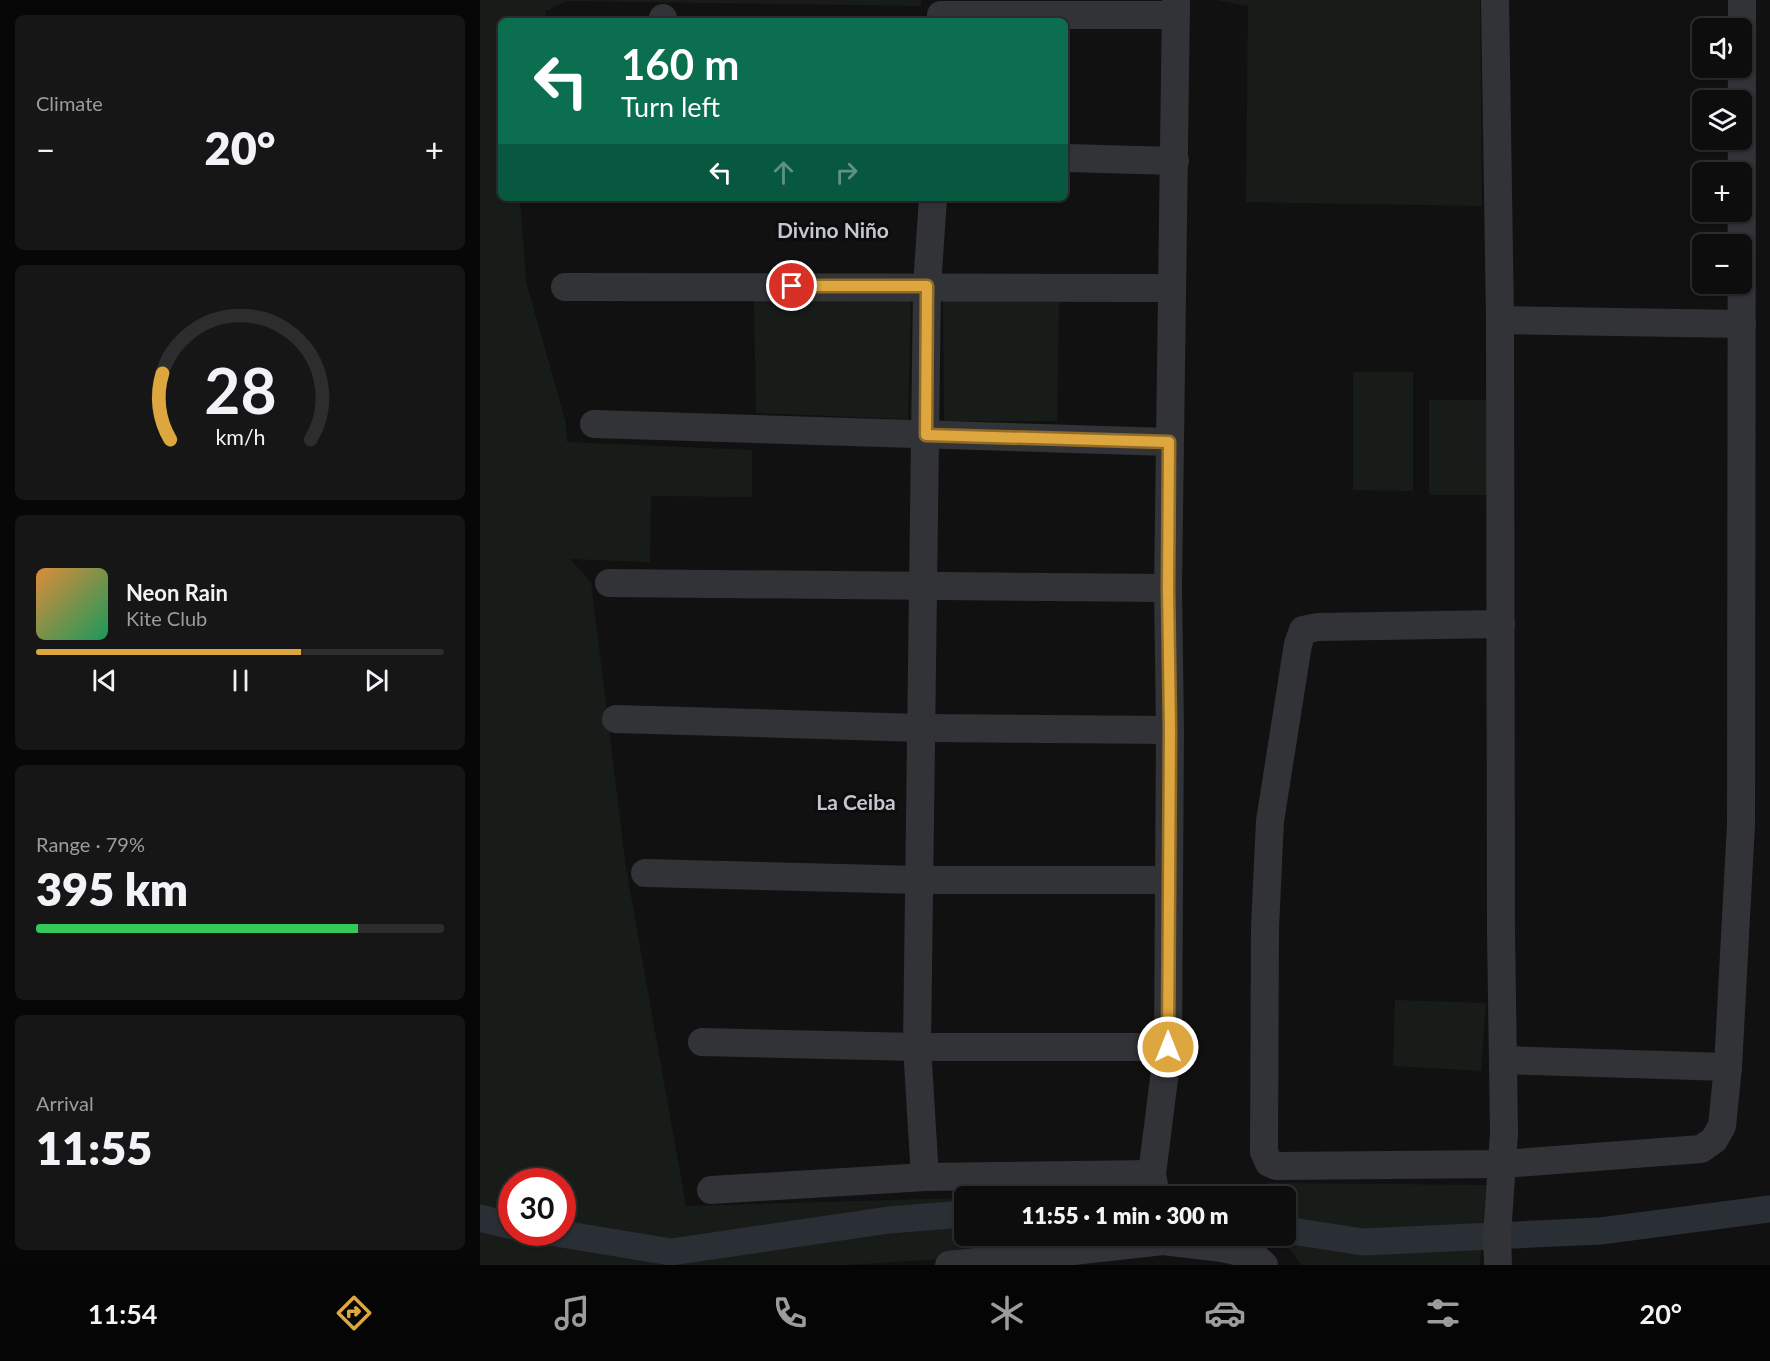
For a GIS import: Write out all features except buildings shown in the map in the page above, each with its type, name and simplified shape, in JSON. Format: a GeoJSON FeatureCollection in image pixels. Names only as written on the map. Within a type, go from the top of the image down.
{"type":"FeatureCollection","features":[{"type":"Feature","properties":{"kind":"street"},"geometry":{"type":"LineString","coordinates":[[1495,0],[1500,320],[1503,1060],[1498,1265]]}},
{"type":"Feature","properties":{"kind":"street"},"geometry":{"type":"LineString","coordinates":[[1501,624],[1318,627],[1304,630],[1298,644],[1270,821],[1265,927],[1264,1152],[1269,1163],[1276,1166],[1502,1164],[1701,1149],[1714,1140],[1722,1126],[1728,1067],[1741,824],[1742,0]]}},
{"type":"Feature","properties":{"kind":"street"},"geometry":{"type":"LineString","coordinates":[[711,1190],[925,1177],[1154,1185],[1168,1047],[1169,442],[1176,7],[941,12]]}},
{"type":"Feature","properties":{"kind":"street"},"geometry":{"type":"LineString","coordinates":[[1068,158],[1175,161]]}},
{"type":"Feature","properties":{"kind":"street"},"geometry":{"type":"LineString","coordinates":[[925,1177],[917,1047],[927,286],[933,201]]}},
{"type":"Feature","properties":{"kind":"street"},"geometry":{"type":"LineString","coordinates":[[565,286],[1171,288]]}},
{"type":"Feature","properties":{"kind":"street"},"geometry":{"type":"LineString","coordinates":[[1500,320],[1742,324]]}},
{"type":"Feature","properties":{"kind":"street"},"geometry":{"type":"LineString","coordinates":[[594,424],[1169,442]]}},
{"type":"Feature","properties":{"kind":"street"},"geometry":{"type":"LineString","coordinates":[[609,583],[924,584],[1168,588]]}},
{"type":"Feature","properties":{"kind":"street"},"geometry":{"type":"LineString","coordinates":[[616,719],[921,728],[1170,730]]}},
{"type":"Feature","properties":{"kind":"street"},"geometry":{"type":"LineString","coordinates":[[645,873],[919,880],[1168,880]]}},
{"type":"Feature","properties":{"kind":"street"},"geometry":{"type":"LineString","coordinates":[[702,1042],[917,1047],[1168,1047]]}},
{"type":"Feature","properties":{"kind":"street"},"geometry":{"type":"LineString","coordinates":[[1503,1060],[1728,1067]]}},
{"type":"Feature","properties":{"kind":"street"},"geometry":{"type":"LineString","coordinates":[[949,1265],[1105,1246]]}},
{"type":"Feature","properties":{"kind":"street"},"geometry":{"type":"LineString","coordinates":[[1209,1246],[1253,1255],[1264,1265]]}},
{"type":"Feature","properties":{"kind":"shaded area"},"geometry":{"type":"Polygon","coordinates":[[[480,0],[921,0],[921,6],[566,1],[546,11],[545,18],[498,18],[498,201],[520,201],[526,282],[566,423],[567,442],[752,450],[752,497],[651,496],[650,562],[570,559],[591,582],[626,868],[686,1206],[954,1198],[954,1246],[1112,1246],[1112,1248],[849,1265],[480,1265],[480,0]]]}},
{"type":"Feature","properties":{"kind":"shaded area"},"geometry":{"type":"Polygon","coordinates":[[[1216,0],[1480,0],[1482,206],[1246,202],[1248,6],[1216,0]]]}},
{"type":"Feature","properties":{"kind":"shaded area"},"geometry":{"type":"Polygon","coordinates":[[[754,300],[911,300],[908,419],[756,413],[754,300]]]}},
{"type":"Feature","properties":{"kind":"shaded area"},"geometry":{"type":"Polygon","coordinates":[[[943,301],[1059,302],[1057,421],[944,421],[943,301]]]}},
{"type":"Feature","properties":{"kind":"shaded area"},"geometry":{"type":"Polygon","coordinates":[[[1353,372],[1413,372],[1413,491],[1353,490],[1353,372]]]}},
{"type":"Feature","properties":{"kind":"shaded area"},"geometry":{"type":"Polygon","coordinates":[[[1429,400],[1487,400],[1488,495],[1429,495],[1429,400]]]}},
{"type":"Feature","properties":{"kind":"shaded area"},"geometry":{"type":"Polygon","coordinates":[[[1395,1000],[1486,1003],[1481,1071],[1393,1066],[1395,1000]]]}},
{"type":"Feature","properties":{"kind":"shaded area"},"geometry":{"type":"Polygon","coordinates":[[[1267,1183],[1486,1185],[1480,1265],[1302,1265],[1287,1246],[1296,1246],[1296,1186],[1267,1186],[1267,1183]]]}},
{"type":"Feature","properties":{"kind":"waterway"},"geometry":{"type":"LineString","coordinates":[[1296,1232],[1363,1242],[1600,1231],[1770,1209]]}},
{"type":"Feature","properties":{"kind":"waterway"},"geometry":{"type":"LineString","coordinates":[[576,1236],[671,1252],[889,1220],[954,1215]]}},
{"type":"Feature","properties":{"kind":"waterway"},"geometry":{"type":"LineString","coordinates":[[480,1218],[498,1222]]}},
{"type":"Feature","properties":{"kind":"district","name":"Divino Niño"},"geometry":{"type":"Point","coordinates":[833,231]}},
{"type":"Feature","properties":{"kind":"district","name":"La Ceiba"},"geometry":{"type":"Point","coordinates":[856,803]}},
{"type":"Feature","properties":{"kind":"route"},"geometry":{"type":"LineString","coordinates":[[792,286],[927,286],[926,435],[1169,442],[1168,1047]]}}]}
